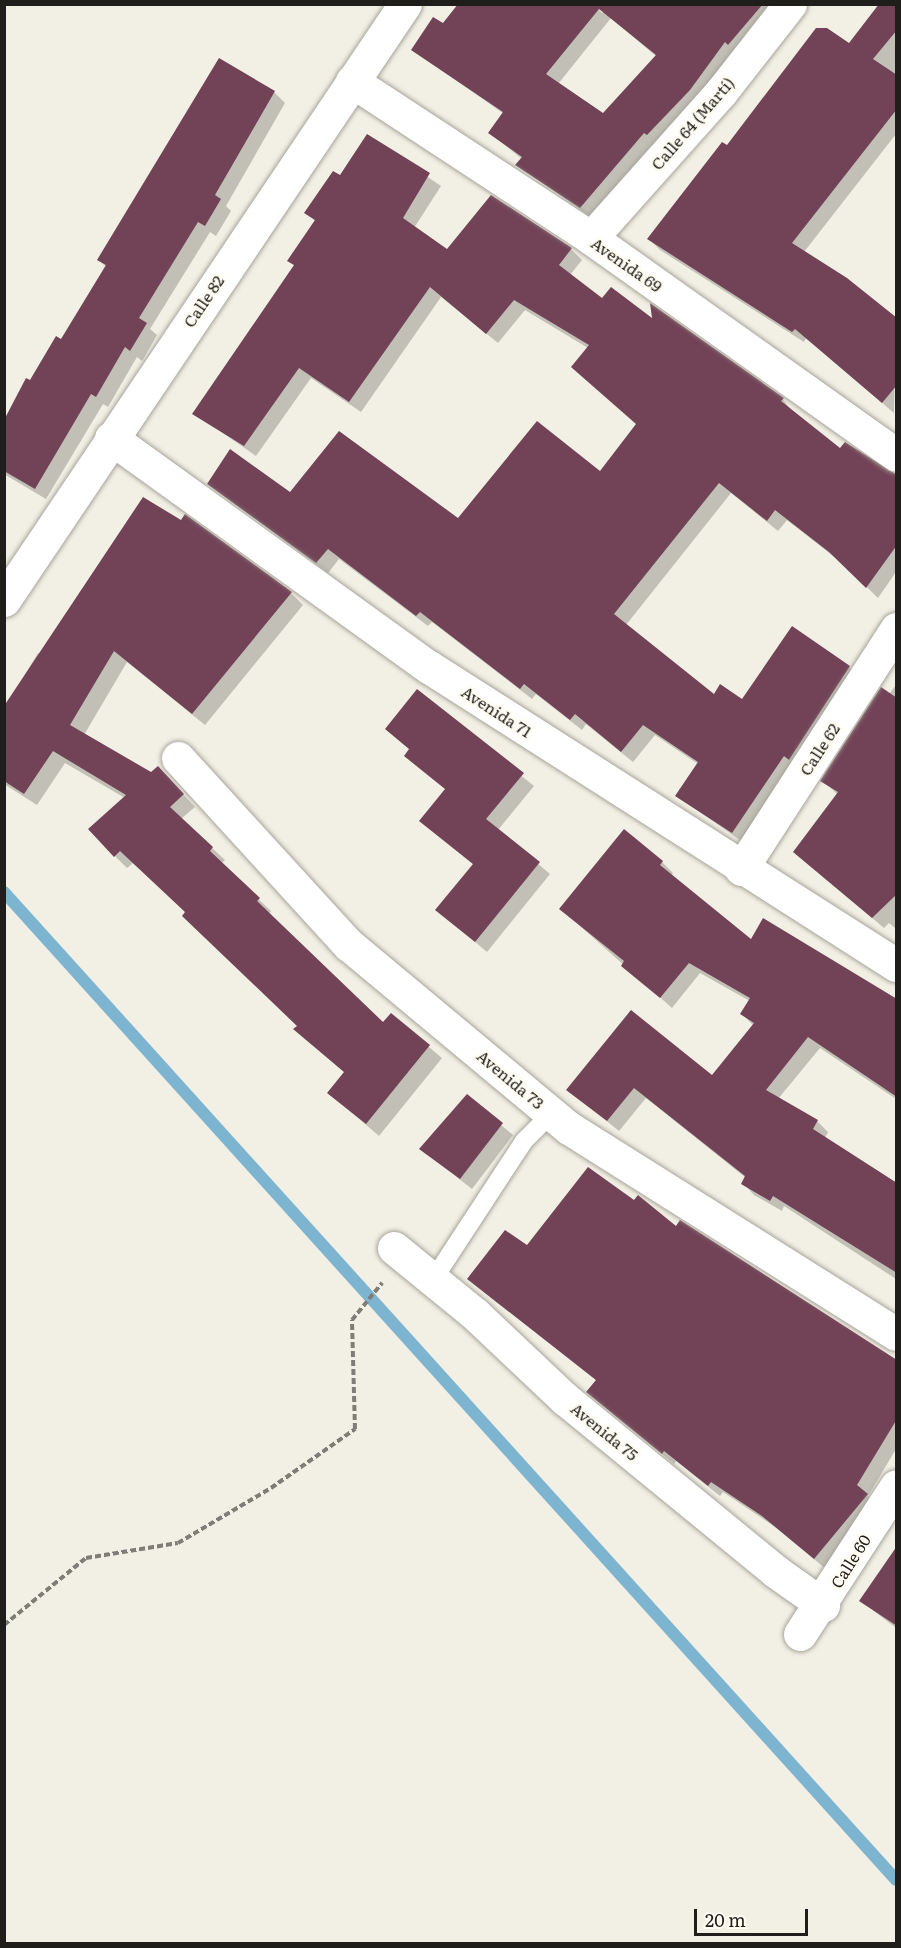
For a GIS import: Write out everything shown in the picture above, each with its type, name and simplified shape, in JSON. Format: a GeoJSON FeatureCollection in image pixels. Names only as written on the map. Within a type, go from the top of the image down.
{"type":"FeatureCollection","features":[{"type":"Feature","properties":{"kind":"street","name":"Calle 82"},"geometry":{"type":"LineString","coordinates":[[4,600],[405,4]]}},
{"type":"Feature","properties":{"kind":"street","name":"Calle 64 (Martí)"},"geometry":{"type":"LineString","coordinates":[[591,238],[721,92],[790,4]]}},
{"type":"Feature","properties":{"kind":"street","name":"Avenida 69"},"geometry":{"type":"LineString","coordinates":[[352,81],[591,238],[897,455]]}},
{"type":"Feature","properties":{"kind":"street","name":"Avenida 71"},"geometry":{"type":"LineString","coordinates":[[111,438],[429,667],[741,869],[897,965]]}},
{"type":"Feature","properties":{"kind":"street","name":"Calle 62"},"geometry":{"type":"LineString","coordinates":[[741,869],[897,629]]}},
{"type":"Feature","properties":{"kind":"street","name":"Avenida 73"},"geometry":{"type":"LineString","coordinates":[[178,758],[349,945],[569,1128],[897,1334]]}},
{"type":"Feature","properties":{"kind":"street","name":"Avenida 75"},"geometry":{"type":"LineString","coordinates":[[394,1248],[475,1314],[565,1398],[823,1605]]}},
{"type":"Feature","properties":{"kind":"street","name":"Calle 60"},"geometry":{"type":"LineString","coordinates":[[800,1634],[823,1605],[897,1486]]}},
{"type":"Feature","properties":{"kind":"lane"},"geometry":{"type":"LineString","coordinates":[[433,1280],[524,1141],[552,1113]]}},
{"type":"Feature","properties":{"kind":"path"},"geometry":{"type":"LineString","coordinates":[[4,1625],[86,1558],[178,1544],[271,1488],[355,1429],[352,1320],[388,1276],[433,1280]]}},
{"type":"Feature","properties":{"kind":"building"},"geometry":{"type":"Polygon","coordinates":[[[458,4],[763,4],[728,45],[725,42],[690,90],[647,135],[644,133],[580,208],[515,165],[522,157],[488,133],[503,112],[411,50],[433,17],[443,23],[458,4]],[[599,9],[546,74],[603,113],[656,55],[599,9]]]}},
{"type":"Feature","properties":{"kind":"building"},"geometry":{"type":"Polygon","coordinates":[[[879,4],[897,4],[897,30],[873,59],[897,75],[897,109],[792,243],[847,278],[897,318],[897,385],[882,403],[795,329],[792,332],[647,239],[722,142],[727,145],[816,28],[827,28],[849,43],[879,4]]]}},
{"type":"Feature","properties":{"kind":"building"},"geometry":{"type":"Polygon","coordinates":[[[219,58],[275,91],[215,195],[221,199],[205,226],[198,222],[139,318],[147,323],[130,351],[125,347],[96,397],[91,394],[35,489],[4,471],[4,420],[26,378],[30,380],[56,336],[61,339],[106,265],[97,260],[219,58]]]}},
{"type":"Feature","properties":{"kind":"building"},"geometry":{"type":"Polygon","coordinates":[[[367,134],[430,173],[403,218],[447,249],[491,195],[572,248],[559,265],[602,298],[611,287],[652,318],[650,303],[784,398],[781,401],[840,448],[845,442],[897,475],[897,545],[866,588],[829,552],[775,510],[767,521],[719,483],[614,614],[714,694],[720,684],[742,699],[792,626],[850,666],[789,760],[784,756],[732,833],[675,796],[698,762],[643,725],[621,752],[575,714],[570,720],[524,684],[520,689],[420,612],[416,616],[328,549],[316,563],[207,484],[230,449],[290,492],[339,431],[458,518],[537,421],[600,471],[636,424],[571,367],[589,345],[514,300],[486,334],[430,287],[349,402],[299,368],[244,446],[192,414],[294,265],[287,261],[315,220],[304,213],[333,171],[340,175],[367,134]]]}},
{"type":"Feature","properties":{"kind":"building"},"geometry":{"type":"Polygon","coordinates":[[[143,497],[181,520],[185,514],[292,592],[192,714],[114,651],[70,725],[151,772],[158,766],[184,794],[170,807],[213,847],[210,851],[260,898],[257,901],[383,1022],[391,1013],[430,1045],[366,1124],[327,1093],[344,1072],[293,1029],[297,1026],[182,916],[185,912],[120,851],[114,857],[88,829],[126,795],[53,751],[24,794],[4,781],[4,706],[143,497]]]}},
{"type":"Feature","properties":{"kind":"building"},"geometry":{"type":"Polygon","coordinates":[[[881,687],[897,698],[897,894],[872,918],[793,852],[838,792],[820,781],[881,687]]]}},
{"type":"Feature","properties":{"kind":"building"},"geometry":{"type":"Polygon","coordinates":[[[417,689],[524,773],[486,819],[540,862],[475,942],[435,910],[473,864],[419,821],[445,789],[404,756],[409,749],[385,729],[417,689]]]}},
{"type":"Feature","properties":{"kind":"building"},"geometry":{"type":"Polygon","coordinates":[[[624,829],[663,861],[660,865],[751,939],[763,918],[897,999],[897,1097],[808,1037],[766,1090],[818,1120],[813,1129],[897,1183],[897,1273],[773,1196],[770,1201],[741,1184],[745,1176],[634,1088],[607,1121],[566,1090],[631,1010],[712,1075],[754,1023],[740,1014],[750,998],[689,963],[660,998],[621,966],[624,961],[559,909],[624,829]]]}},
{"type":"Feature","properties":{"kind":"building"},"geometry":{"type":"Polygon","coordinates":[[[467,1094],[503,1123],[460,1179],[419,1149],[467,1094]]]}},
{"type":"Feature","properties":{"kind":"building"},"geometry":{"type":"Polygon","coordinates":[[[588,1167],[634,1200],[638,1195],[676,1226],[680,1220],[897,1360],[897,1419],[857,1485],[868,1494],[814,1559],[762,1516],[711,1482],[708,1486],[664,1451],[662,1454],[586,1392],[596,1380],[467,1279],[505,1230],[527,1245],[588,1167]]]}},
{"type":"Feature","properties":{"kind":"building"},"geometry":{"type":"Polygon","coordinates":[[[897,1546],[897,1626],[859,1601],[897,1546]]]}},
{"type":"Feature","properties":{"kind":"waterway"},"geometry":{"type":"LineString","coordinates":[[4,892],[896,1880]]}}]}
